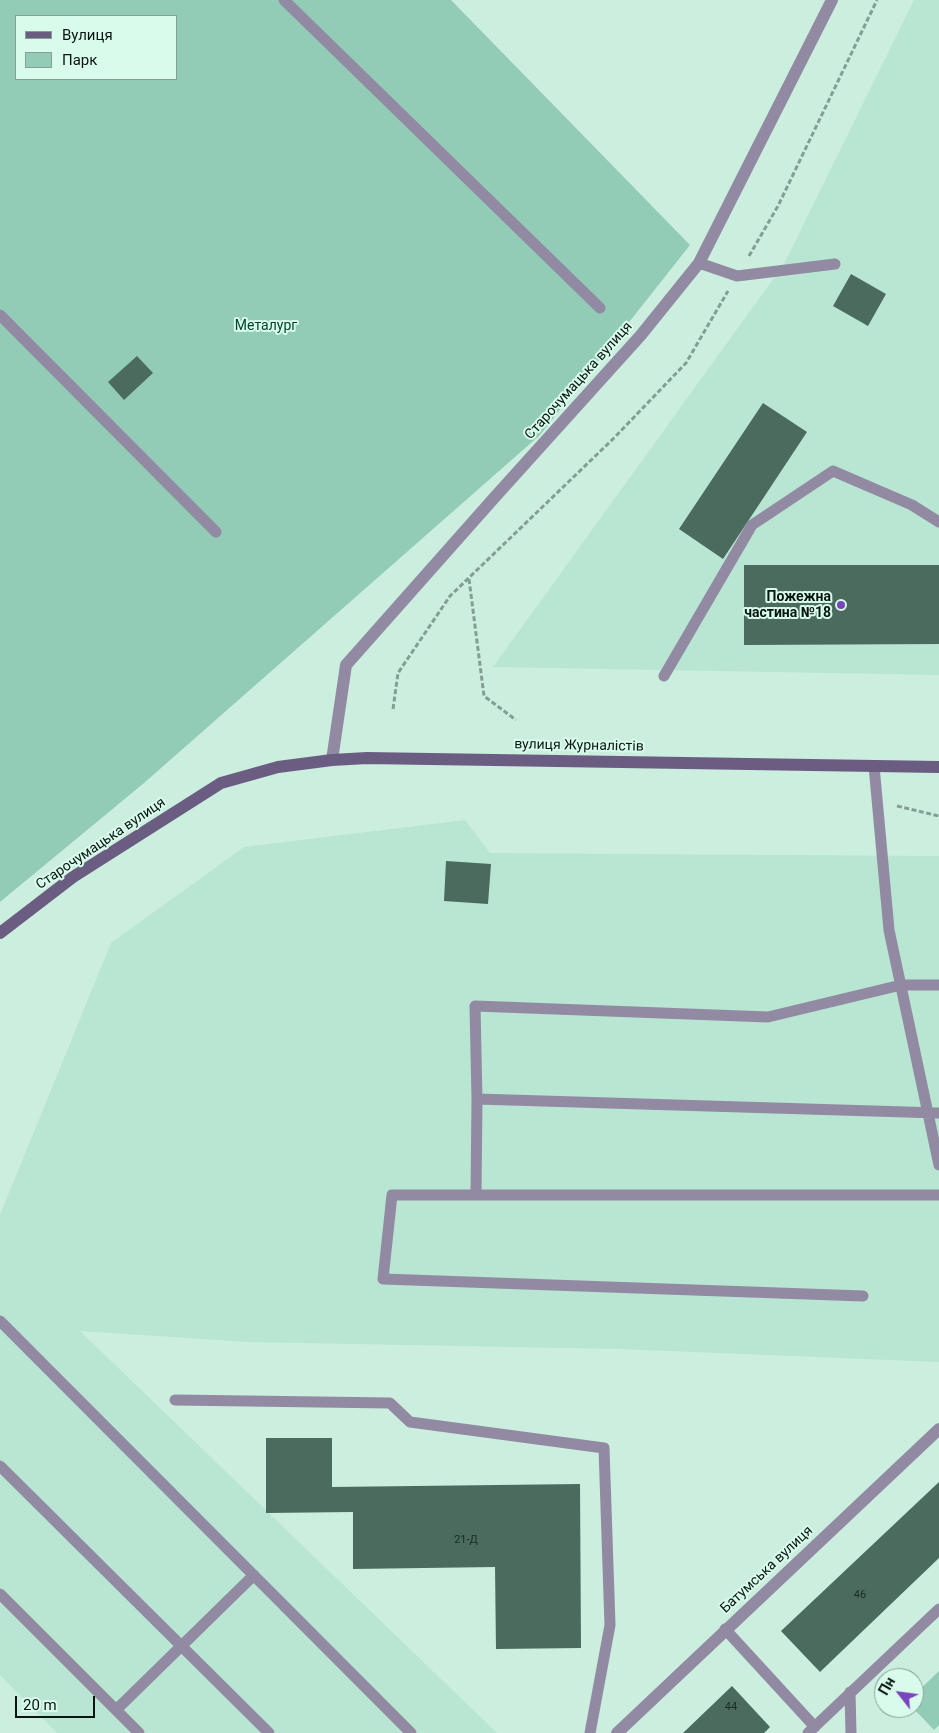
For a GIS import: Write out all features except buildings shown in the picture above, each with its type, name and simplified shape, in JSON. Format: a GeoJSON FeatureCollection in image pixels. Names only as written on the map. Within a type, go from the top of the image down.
{"type":"FeatureCollection","features":[{"type":"Feature","properties":{"kind":"street","name":"Старочумацька вулиця"},"geometry":{"type":"LineString","coordinates":[[332,760],[346,665],[487,505],[642,335],[699,263],[832,0]]}},
{"type":"Feature","properties":{"kind":"street","name":"вулиця Журналістів"},"geometry":{"type":"LineString","coordinates":[[221,782],[278,766],[367,758],[939,767]]}},
{"type":"Feature","properties":{"kind":"street","name":"Старочумацька вулиця"},"geometry":{"type":"LineString","coordinates":[[0,933],[73,877],[221,782]]}},
{"type":"Feature","properties":{"kind":"street","name":"Батумська вулиця"},"geometry":{"type":"LineString","coordinates":[[617,1733],[725,1629],[939,1430]]}},
{"type":"Feature","properties":{"kind":"lane"},"geometry":{"type":"LineString","coordinates":[[284,0],[600,308]]}},
{"type":"Feature","properties":{"kind":"lane"},"geometry":{"type":"LineString","coordinates":[[699,263],[737,276],[836,264]]}},
{"type":"Feature","properties":{"kind":"lane"},"geometry":{"type":"LineString","coordinates":[[0,315],[216,532]]}},
{"type":"Feature","properties":{"kind":"lane"},"geometry":{"type":"LineString","coordinates":[[664,676],[752,525],[834,471],[912,505],[939,522]]}},
{"type":"Feature","properties":{"kind":"lane"},"geometry":{"type":"LineString","coordinates":[[874,766],[890,930],[901,985],[934,1113],[939,1165]]}},
{"type":"Feature","properties":{"kind":"lane"},"geometry":{"type":"LineString","coordinates":[[476,1195],[477,1099],[475,1006],[768,1017],[901,985],[939,985]]}},
{"type":"Feature","properties":{"kind":"lane"},"geometry":{"type":"LineString","coordinates":[[477,1099],[934,1113]]}},
{"type":"Feature","properties":{"kind":"lane"},"geometry":{"type":"LineString","coordinates":[[864,1296],[383,1279],[392,1195],[939,1195]]}},
{"type":"Feature","properties":{"kind":"lane"},"geometry":{"type":"LineString","coordinates":[[0,1321],[411,1733]]}},
{"type":"Feature","properties":{"kind":"lane"},"geometry":{"type":"LineString","coordinates":[[176,1400],[390,1403],[410,1422],[604,1448],[610,1625],[590,1733]]}},
{"type":"Feature","properties":{"kind":"lane"},"geometry":{"type":"LineString","coordinates":[[0,1466],[269,1733]]}},
{"type":"Feature","properties":{"kind":"lane"},"geometry":{"type":"LineString","coordinates":[[116,1710],[254,1575]]}},
{"type":"Feature","properties":{"kind":"lane"},"geometry":{"type":"LineString","coordinates":[[0,1594],[139,1733]]}},
{"type":"Feature","properties":{"kind":"lane"},"geometry":{"type":"LineString","coordinates":[[725,1629],[811,1730],[939,1609]]}},
{"type":"Feature","properties":{"kind":"lane"},"geometry":{"type":"LineString","coordinates":[[850,1692],[851,1733]]}},
{"type":"Feature","properties":{"kind":"path"},"geometry":{"type":"LineString","coordinates":[[393,710],[398,673],[450,596],[614,438],[686,363],[778,206],[877,0]]}},
{"type":"Feature","properties":{"kind":"path"},"geometry":{"type":"LineString","coordinates":[[468,578],[484,696],[516,720]]}},
{"type":"Feature","properties":{"kind":"path"},"geometry":{"type":"LineString","coordinates":[[877,802],[939,816]]}},
{"type":"Feature","properties":{"kind":"shaded area"},"geometry":{"type":"Polygon","coordinates":[[[914,0],[939,0],[939,675],[493,667],[784,264],[914,0]]]}},
{"type":"Feature","properties":{"kind":"shaded area"},"geometry":{"type":"Polygon","coordinates":[[[465,820],[490,853],[939,856],[939,1362],[619,1349],[248,1342],[80,1331],[497,1733],[57,1733],[0,1675],[0,1215],[111,943],[244,847],[465,820]]]}},
{"type":"Feature","properties":{"kind":"green space","name":"Металург"},"geometry":{"type":"Polygon","coordinates":[[[0,0],[451,0],[690,245],[540,435],[144,783],[0,902],[0,0]]]}},
{"type":"Feature","properties":{"kind":"green space"},"geometry":{"type":"Polygon","coordinates":[[[939,1671],[939,1725],[934,1730],[923,1718],[924,1685],[939,1671]]]}},
{"type":"Feature","properties":{"kind":"place","name":"Пожежна частина №18"},"geometry":{"type":"Point","coordinates":[841,605]}}]}
